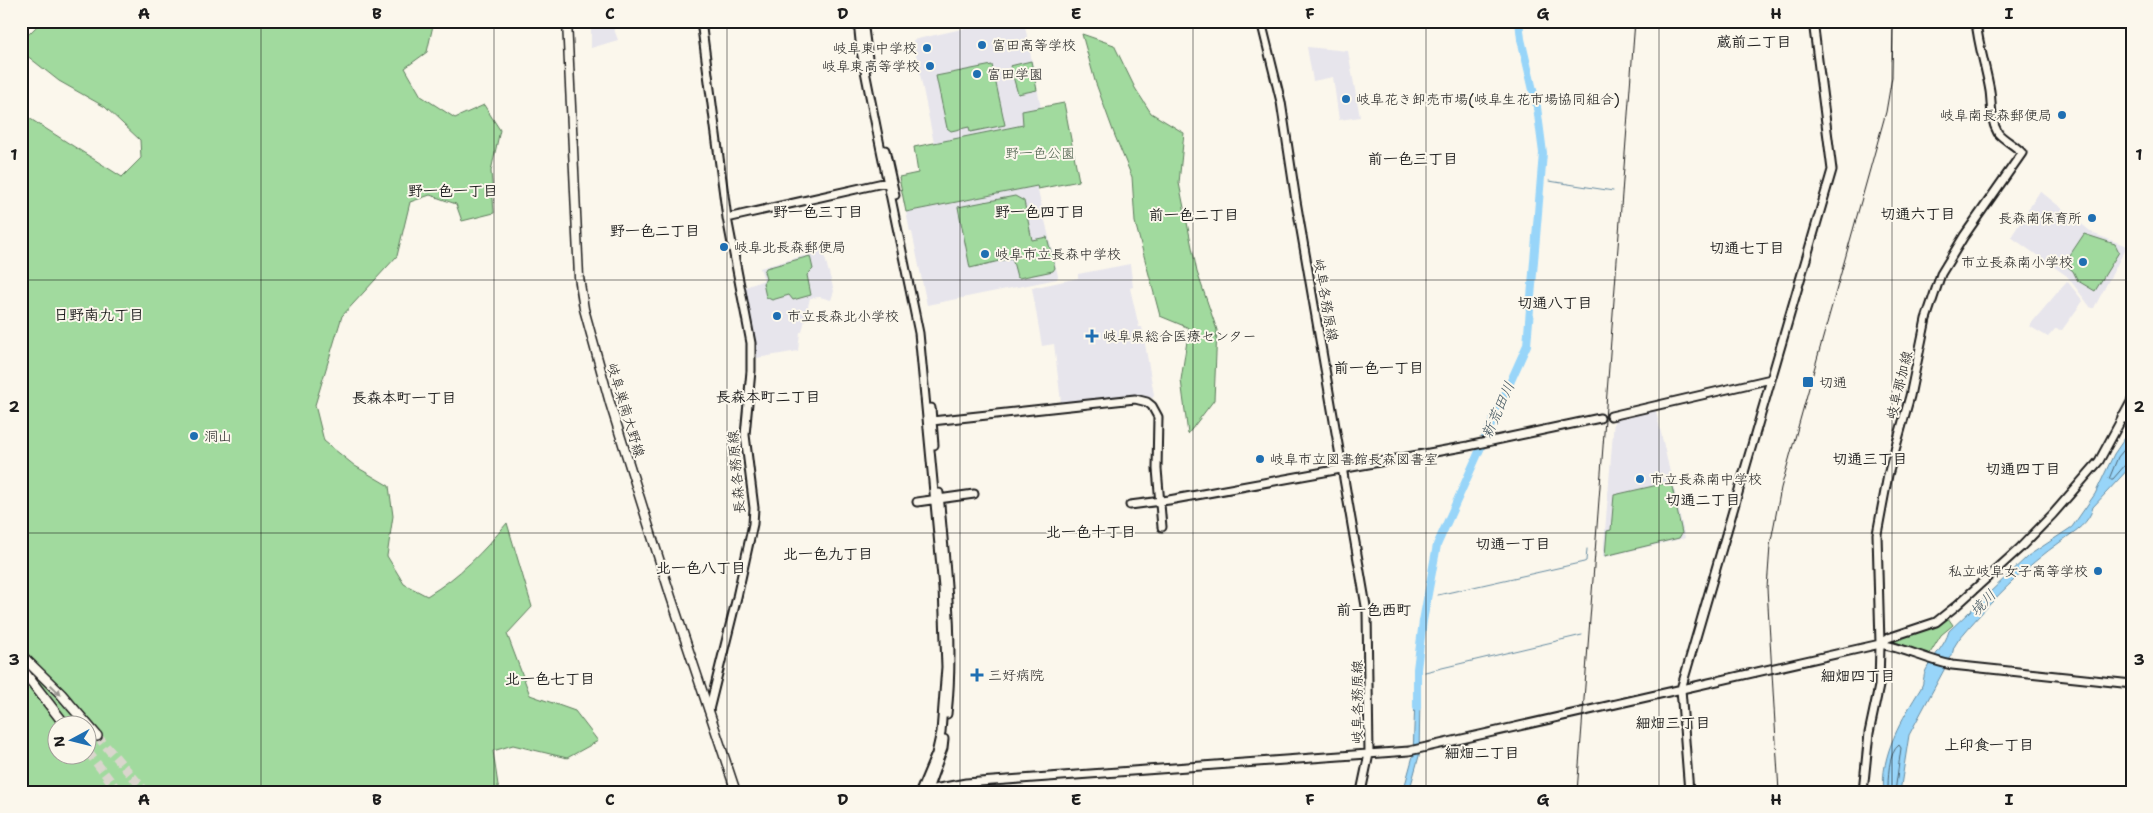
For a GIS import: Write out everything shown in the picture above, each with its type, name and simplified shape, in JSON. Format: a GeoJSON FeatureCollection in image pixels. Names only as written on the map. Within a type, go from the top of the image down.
{"type":"FeatureCollection","features":[{"type":"Feature","properties":{"kind":"highway"},"geometry":{"type":"LineString","coordinates":[[21,655],[61,694],[80,716]]}},
{"type":"Feature","properties":{"kind":"highway"},"geometry":{"type":"LineString","coordinates":[[21,668],[58,716]]}},
{"type":"Feature","properties":{"kind":"main road","name":"岐阜巣南大野線"},"geometry":{"type":"LineString","coordinates":[[567,21],[579,272],[584,309],[633,478],[736,792]]}},
{"type":"Feature","properties":{"kind":"main road"},"geometry":{"type":"LineString","coordinates":[[21,649],[40,674]]}},
{"type":"Feature","properties":{"kind":"street","name":"長森各務原線"},"geometry":{"type":"LineString","coordinates":[[701,21],[727,218],[751,344],[752,360],[745,434],[754,508],[736,597],[709,710]]}},
{"type":"Feature","properties":{"kind":"street"},"geometry":{"type":"LineString","coordinates":[[858,21],[861,51],[922,332],[932,421],[946,667],[939,746],[920,792]]}},
{"type":"Feature","properties":{"kind":"street"},"geometry":{"type":"LineString","coordinates":[[863,21],[889,182],[918,333],[948,588],[951,667],[943,748],[928,791],[981,782],[1421,749],[1880,644],[1888,638],[1936,622],[1978,587],[2053,514],[2098,461],[2132,400]]}},
{"type":"Feature","properties":{"kind":"street","name":"岐阜各務原線"},"geometry":{"type":"LineString","coordinates":[[1261,21],[1282,110],[1369,624],[1369,754],[1361,792]]}},
{"type":"Feature","properties":{"kind":"street"},"geometry":{"type":"LineString","coordinates":[[1689,792],[1681,689],[1832,170],[1813,21]]}},
{"type":"Feature","properties":{"kind":"street","name":"岐阜那加線"},"geometry":{"type":"LineString","coordinates":[[1863,792],[1869,733],[1879,686],[1880,644],[1877,534],[1888,475],[1910,396],[1926,319],[1941,274],[1974,219],[2022,153],[1998,132],[1994,123],[1990,91],[1981,59],[1976,21]]}},
{"type":"Feature","properties":{"kind":"street"},"geometry":{"type":"LineString","coordinates":[[727,218],[889,182]]}},
{"type":"Feature","properties":{"kind":"street"},"geometry":{"type":"LineString","coordinates":[[1611,416],[1771,379]]}},
{"type":"Feature","properties":{"kind":"street"},"geometry":{"type":"LineString","coordinates":[[932,421],[1099,402],[1135,399],[1144,401],[1152,406],[1158,417],[1156,457],[1162,527]]}},
{"type":"Feature","properties":{"kind":"street"},"geometry":{"type":"LineString","coordinates":[[1130,504],[1160,501],[1477,445],[1600,418]]}},
{"type":"Feature","properties":{"kind":"street"},"geometry":{"type":"LineString","coordinates":[[2122,418],[2132,422]]}},
{"type":"Feature","properties":{"kind":"street"},"geometry":{"type":"LineString","coordinates":[[917,502],[974,494]]}},
{"type":"Feature","properties":{"kind":"street"},"geometry":{"type":"LineString","coordinates":[[1880,644],[1904,649],[1929,660],[1950,665],[2132,684]]}},
{"type":"Feature","properties":{"kind":"shaded area"},"geometry":{"type":"Polygon","coordinates":[[[591,21],[611,21],[618,40],[591,48],[591,21]]]}},
{"type":"Feature","properties":{"kind":"shaded area","name":"富田学園"},"geometry":{"type":"Polygon","coordinates":[[[997,21],[1024,21],[1041,108],[1022,111],[1023,125],[934,143],[913,40],[997,21]]]}},
{"type":"Feature","properties":{"kind":"shaded area","name":"岐阜花き卸売市場(岐阜生花市場協同組合)"},"geometry":{"type":"Polygon","coordinates":[[[1307,47],[1348,51],[1360,117],[1339,120],[1333,77],[1313,81],[1307,47]]]}},
{"type":"Feature","properties":{"kind":"shaded area","name":"岐阜市立長森中学校"},"geometry":{"type":"Polygon","coordinates":[[[1037,186],[1058,276],[1057,279],[927,305],[906,212],[1037,186]]]}},
{"type":"Feature","properties":{"kind":"shaded area","name":"市立長森南小学校"},"geometry":{"type":"Polygon","coordinates":[[[2040,191],[2094,234],[2127,246],[2094,308],[2091,308],[2067,276],[2011,237],[2040,191]]]}},
{"type":"Feature","properties":{"kind":"shaded area","name":"市立長森北小学校"},"geometry":{"type":"Polygon","coordinates":[[[814,251],[823,251],[834,291],[831,300],[820,297],[810,298],[802,332],[800,332],[798,351],[757,358],[743,288],[764,280],[760,268],[814,253],[814,251]]]}},
{"type":"Feature","properties":{"kind":"shaded area","name":"岐阜県総合医療センター"},"geometry":{"type":"Polygon","coordinates":[[[1130,264],[1133,287],[1130,288],[1139,327],[1142,327],[1153,398],[1141,395],[1123,395],[1061,402],[1054,344],[1042,346],[1032,288],[1078,278],[1078,274],[1130,264]]]}},
{"type":"Feature","properties":{"kind":"shaded area","name":"市立長森南小学校"},"geometry":{"type":"Polygon","coordinates":[[[2067,281],[2083,301],[2062,330],[2055,329],[2048,337],[2029,326],[2067,281]]]}},
{"type":"Feature","properties":{"kind":"shaded area","name":"市立長森南中学校"},"geometry":{"type":"Polygon","coordinates":[[[1656,411],[1685,538],[1605,557],[1603,556],[1614,420],[1656,411]]]}},
{"type":"Feature","properties":{"kind":"green space"},"geometry":{"type":"Polygon","coordinates":[[[35,21],[434,21],[427,52],[405,68],[421,96],[455,118],[484,105],[500,130],[491,171],[494,213],[462,221],[456,204],[430,195],[410,202],[397,256],[342,316],[315,405],[324,441],[355,466],[389,486],[393,516],[387,556],[404,584],[427,596],[470,563],[507,523],[532,607],[507,634],[530,695],[575,711],[598,741],[567,758],[513,745],[493,751],[499,792],[21,792],[21,113],[122,177],[141,158],[140,140],[105,107],[59,81],[21,51],[21,42],[37,26],[35,21]]]}},
{"type":"Feature","properties":{"kind":"green space"},"geometry":{"type":"Polygon","coordinates":[[[1082,34],[1114,45],[1135,88],[1151,113],[1184,133],[1179,183],[1197,272],[1217,330],[1214,400],[1188,434],[1181,380],[1189,328],[1160,316],[1135,222],[1132,177],[1095,81],[1082,34]]]}},
{"type":"Feature","properties":{"kind":"green space"},"geometry":{"type":"Polygon","coordinates":[[[1031,61],[1037,90],[1018,94],[1010,66],[1031,61]]]}},
{"type":"Feature","properties":{"kind":"green space"},"geometry":{"type":"Polygon","coordinates":[[[992,65],[1005,125],[970,132],[969,127],[951,131],[947,128],[936,76],[992,65]]]}},
{"type":"Feature","properties":{"kind":"green space","name":"野一色公園"},"geometry":{"type":"Polygon","coordinates":[[[1064,103],[1079,181],[1038,189],[1037,186],[906,212],[899,177],[918,173],[914,147],[1023,125],[1022,111],[1064,103]]]}},
{"type":"Feature","properties":{"kind":"green space"},"geometry":{"type":"Polygon","coordinates":[[[1015,196],[1024,201],[1032,240],[1047,237],[1055,268],[1053,271],[1019,278],[1017,277],[1012,258],[970,268],[958,207],[1015,196]]]}},
{"type":"Feature","properties":{"kind":"green space"},"geometry":{"type":"Polygon","coordinates":[[[2084,234],[2115,244],[2119,252],[2095,291],[2078,281],[2073,271],[2064,264],[2084,234]]]}},
{"type":"Feature","properties":{"kind":"green space"},"geometry":{"type":"Polygon","coordinates":[[[810,256],[813,269],[807,275],[811,295],[793,300],[789,295],[772,300],[766,297],[763,283],[766,279],[764,272],[766,268],[810,256]]]}},
{"type":"Feature","properties":{"kind":"green space"},"geometry":{"type":"Polygon","coordinates":[[[1671,482],[1682,533],[1679,538],[1605,556],[1607,531],[1611,530],[1614,495],[1671,482]]]}},
{"type":"Feature","properties":{"kind":"green space"},"geometry":{"type":"Polygon","coordinates":[[[1948,618],[1953,625],[1941,635],[1929,655],[1893,641],[1933,627],[1948,618]]]}},
{"type":"Feature","properties":{"kind":"water","name":"境川"},"geometry":{"type":"Polygon","coordinates":[[[2132,434],[2132,465],[2093,507],[2085,522],[2021,574],[1995,599],[1959,639],[1909,735],[1900,792],[1884,792],[1883,778],[1885,765],[1894,737],[1922,686],[1926,670],[1945,641],[1949,631],[2028,556],[2072,527],[2095,494],[2114,454],[2125,438],[2132,434]]]}},
{"type":"Feature","properties":{"kind":"water"},"geometry":{"type":"Polygon","coordinates":[[[1415,698],[1420,698],[1419,756],[1409,792],[1403,792],[1413,756],[1415,698]]]}},
{"type":"Feature","properties":{"kind":"waterway","name":"新荒田川"},"geometry":{"type":"LineString","coordinates":[[1417,707],[1417,669],[1423,621],[1437,545],[1527,345],[1543,153],[1537,107],[1521,39],[1519,21]]}},
{"type":"Feature","properties":{"kind":"waterway"},"geometry":{"type":"LineString","coordinates":[[1549,181],[1613,191]]}},
{"type":"Feature","properties":{"kind":"waterway"},"geometry":{"type":"LineString","coordinates":[[1438,595],[1584,562],[1586,561],[1587,549]]}},
{"type":"Feature","properties":{"kind":"waterway"},"geometry":{"type":"LineString","coordinates":[[1425,672],[1582,635]]}},
{"type":"Feature","properties":{"kind":"tunnel"},"geometry":{"type":"LineString","coordinates":[[98,737],[146,792]]}},
{"type":"Feature","properties":{"kind":"tunnel"},"geometry":{"type":"LineString","coordinates":[[98,765],[119,792]]}},
{"type":"Feature","properties":{"kind":"railway"},"geometry":{"type":"LineString","coordinates":[[1577,792],[1635,21]]}},
{"type":"Feature","properties":{"kind":"railway"},"geometry":{"type":"LineString","coordinates":[[1779,792],[1767,588],[1770,546],[1781,488],[1886,112],[1892,77],[1893,21]]}},
{"type":"Feature","properties":{"kind":"place","name":"富田高等学校"},"geometry":{"type":"Point","coordinates":[982,45]}},
{"type":"Feature","properties":{"kind":"place","name":"岐阜東中学校"},"geometry":{"type":"Point","coordinates":[927,48]}},
{"type":"Feature","properties":{"kind":"place","name":"岐阜東高等学校"},"geometry":{"type":"Point","coordinates":[930,66]}},
{"type":"Feature","properties":{"kind":"place","name":"富田学園"},"geometry":{"type":"Point","coordinates":[977,74]}},
{"type":"Feature","properties":{"kind":"place","name":"岐阜花き卸売市場(岐阜生花市場協同組合)"},"geometry":{"type":"Point","coordinates":[1346,99]}},
{"type":"Feature","properties":{"kind":"place","name":"岐阜南長森郵便局"},"geometry":{"type":"Point","coordinates":[2062,115]}},
{"type":"Feature","properties":{"kind":"place","name":"長森南保育所"},"geometry":{"type":"Point","coordinates":[2092,218]}},
{"type":"Feature","properties":{"kind":"place","name":"岐阜北長森郵便局"},"geometry":{"type":"Point","coordinates":[724,247]}},
{"type":"Feature","properties":{"kind":"place","name":"岐阜市立長森中学校"},"geometry":{"type":"Point","coordinates":[985,254]}},
{"type":"Feature","properties":{"kind":"place","name":"市立長森南小学校"},"geometry":{"type":"Point","coordinates":[2083,262]}},
{"type":"Feature","properties":{"kind":"place","name":"市立長森北小学校"},"geometry":{"type":"Point","coordinates":[777,316]}},
{"type":"Feature","properties":{"kind":"place","name":"岐阜県総合医療センター"},"geometry":{"type":"Point","coordinates":[1092,336]}},
{"type":"Feature","properties":{"kind":"place","name":"切通"},"geometry":{"type":"Point","coordinates":[1808,382]}},
{"type":"Feature","properties":{"kind":"place","name":"洞山"},"geometry":{"type":"Point","coordinates":[194,436]}},
{"type":"Feature","properties":{"kind":"place","name":"岐阜市立図書館長森図書室"},"geometry":{"type":"Point","coordinates":[1260,459]}},
{"type":"Feature","properties":{"kind":"place","name":"市立長森南中学校"},"geometry":{"type":"Point","coordinates":[1640,479]}},
{"type":"Feature","properties":{"kind":"place","name":"私立岐阜女子高等学校"},"geometry":{"type":"Point","coordinates":[2098,571]}},
{"type":"Feature","properties":{"kind":"place","name":"三好病院"},"geometry":{"type":"Point","coordinates":[977,675]}},
{"type":"Feature","properties":{"kind":"district","name":"蔵前二丁目"},"geometry":{"type":"Point","coordinates":[1754,42]}},
{"type":"Feature","properties":{"kind":"district","name":"前一色三丁目"},"geometry":{"type":"Point","coordinates":[1413,159]}},
{"type":"Feature","properties":{"kind":"district","name":"野一色一丁目"},"geometry":{"type":"Point","coordinates":[453,191]}},
{"type":"Feature","properties":{"kind":"district","name":"野一色三丁目"},"geometry":{"type":"Point","coordinates":[818,212]}},
{"type":"Feature","properties":{"kind":"district","name":"野一色四丁目"},"geometry":{"type":"Point","coordinates":[1040,212]}},
{"type":"Feature","properties":{"kind":"district","name":"切通六丁目"},"geometry":{"type":"Point","coordinates":[1918,214]}},
{"type":"Feature","properties":{"kind":"district","name":"前一色二丁目"},"geometry":{"type":"Point","coordinates":[1194,215]}},
{"type":"Feature","properties":{"kind":"district","name":"野一色二丁目"},"geometry":{"type":"Point","coordinates":[655,231]}},
{"type":"Feature","properties":{"kind":"district","name":"切通七丁目"},"geometry":{"type":"Point","coordinates":[1747,248]}},
{"type":"Feature","properties":{"kind":"district","name":"切通八丁目"},"geometry":{"type":"Point","coordinates":[1555,303]}},
{"type":"Feature","properties":{"kind":"district","name":"日野南九丁目"},"geometry":{"type":"Point","coordinates":[99,315]}},
{"type":"Feature","properties":{"kind":"district","name":"前一色一丁目"},"geometry":{"type":"Point","coordinates":[1379,368]}},
{"type":"Feature","properties":{"kind":"district","name":"長森本町二丁目"},"geometry":{"type":"Point","coordinates":[768,397]}},
{"type":"Feature","properties":{"kind":"district","name":"長森本町一丁目"},"geometry":{"type":"Point","coordinates":[404,398]}},
{"type":"Feature","properties":{"kind":"district","name":"切通三丁目"},"geometry":{"type":"Point","coordinates":[1870,459]}},
{"type":"Feature","properties":{"kind":"district","name":"切通四丁目"},"geometry":{"type":"Point","coordinates":[2023,469]}},
{"type":"Feature","properties":{"kind":"district","name":"切通二丁目"},"geometry":{"type":"Point","coordinates":[1703,500]}},
{"type":"Feature","properties":{"kind":"district","name":"北一色十丁目"},"geometry":{"type":"Point","coordinates":[1091,532]}},
{"type":"Feature","properties":{"kind":"district","name":"切通一丁目"},"geometry":{"type":"Point","coordinates":[1513,544]}},
{"type":"Feature","properties":{"kind":"district","name":"北一色九丁目"},"geometry":{"type":"Point","coordinates":[828,554]}},
{"type":"Feature","properties":{"kind":"district","name":"北一色八丁目"},"geometry":{"type":"Point","coordinates":[701,568]}},
{"type":"Feature","properties":{"kind":"district","name":"前一色西町"},"geometry":{"type":"Point","coordinates":[1374,610]}},
{"type":"Feature","properties":{"kind":"district","name":"細畑四丁目"},"geometry":{"type":"Point","coordinates":[1858,676]}},
{"type":"Feature","properties":{"kind":"district","name":"北一色七丁目"},"geometry":{"type":"Point","coordinates":[550,679]}},
{"type":"Feature","properties":{"kind":"district","name":"細畑三丁目"},"geometry":{"type":"Point","coordinates":[1673,723]}},
{"type":"Feature","properties":{"kind":"district","name":"上印食一丁目"},"geometry":{"type":"Point","coordinates":[1989,745]}},
{"type":"Feature","properties":{"kind":"district","name":"細畑二丁目"},"geometry":{"type":"Point","coordinates":[1482,753]}}]}
